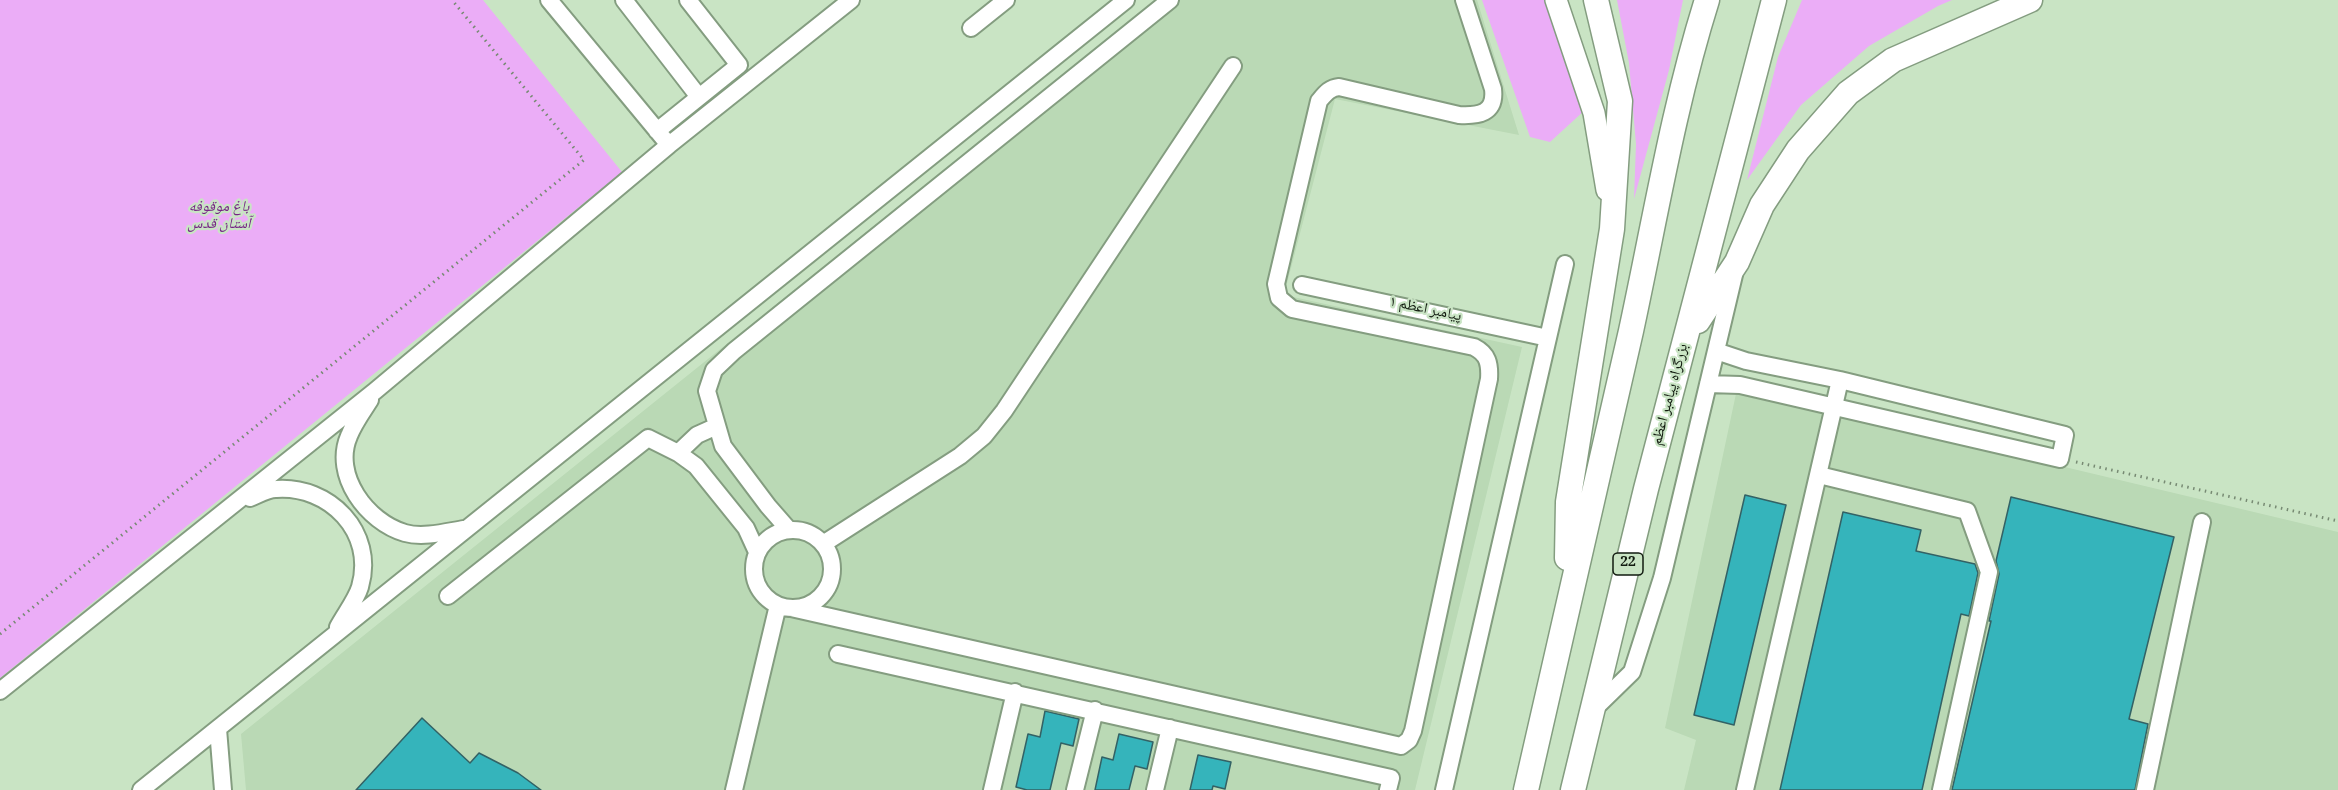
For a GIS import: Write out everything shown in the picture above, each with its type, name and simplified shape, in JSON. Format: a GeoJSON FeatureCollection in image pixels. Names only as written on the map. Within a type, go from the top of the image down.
{"type":"FeatureCollection","features":[{"type":"Feature","properties":{"kind":"highway"},"geometry":{"type":"LineString","coordinates":[[1567,604],[1568,502],[1612,229],[1620,100],[1596,0]]}},
{"type":"Feature","properties":{"kind":"highway"},"geometry":{"type":"LineString","coordinates":[[1698,29],[1701,0]]}},
{"type":"Feature","properties":{"kind":"highway"},"geometry":{"type":"LineString","coordinates":[[1526,790],[1631,330],[1659,191],[1707,0]]}},
{"type":"Feature","properties":{"kind":"highway"},"geometry":{"type":"LineString","coordinates":[[1687,339],[1737,262],[1762,206],[1798,150],[1848,93],[1893,60],[2030,0]]}},
{"type":"Feature","properties":{"kind":"highway","name":"بزرگراه پیامبر اعظم"},"geometry":{"type":"LineString","coordinates":[[1573,790],[1646,489],[1774,7]]}},
{"type":"Feature","properties":{"kind":"main road"},"geometry":{"type":"LineString","coordinates":[[1556,0],[1594,113],[1604,162],[1612,229]]}},
{"type":"Feature","properties":{"kind":"street"},"geometry":{"type":"LineString","coordinates":[[549,0],[669,145]]}},
{"type":"Feature","properties":{"kind":"street"},"geometry":{"type":"LineString","coordinates":[[624,0],[699,97]]}},
{"type":"Feature","properties":{"kind":"street"},"geometry":{"type":"LineString","coordinates":[[657,131],[739,64],[688,0]]}},
{"type":"Feature","properties":{"kind":"street"},"geometry":{"type":"LineString","coordinates":[[0,691],[375,391],[669,145],[851,0]]}},
{"type":"Feature","properties":{"kind":"street"},"geometry":{"type":"LineString","coordinates":[[971,28],[1006,0]]}},
{"type":"Feature","properties":{"kind":"street"},"geometry":{"type":"LineString","coordinates":[[141,790],[1126,0]]}},
{"type":"Feature","properties":{"kind":"street"},"geometry":{"type":"LineString","coordinates":[[789,530],[723,446],[707,391],[714,370],[727,357],[1170,0]]}},
{"type":"Feature","properties":{"kind":"street"},"geometry":{"type":"LineString","coordinates":[[785,607],[804,606],[815,601],[827,586],[832,568],[823,544],[813,536],[801,531],[789,530],[765,541],[757,552],[754,564],[757,583],[768,598],[785,607],[1401,746],[1408,740],[1413,731],[1490,367],[1487,357],[1474,347],[1292,309],[1279,298],[1276,284],[1319,101],[1332,88],[1339,87],[1459,115],[1476,116],[1490,107],[1494,98],[1493,89],[1464,0]]}},
{"type":"Feature","properties":{"kind":"street"},"geometry":{"type":"LineString","coordinates":[[823,544],[960,456],[984,436],[1004,411],[1233,66]]}},
{"type":"Feature","properties":{"kind":"street"},"geometry":{"type":"LineString","coordinates":[[1592,712],[1632,672],[1662,578],[1737,262]]}},
{"type":"Feature","properties":{"kind":"street"},"geometry":{"type":"LineString","coordinates":[[1444,790],[1565,264]]}},
{"type":"Feature","properties":{"kind":"street","name":"پیامبر اعظم ۱"},"geometry":{"type":"LineString","coordinates":[[1302,285],[1548,338]]}},
{"type":"Feature","properties":{"kind":"street"},"geometry":{"type":"LineString","coordinates":[[1708,384],[1740,385],[1834,409],[2060,459],[2066,435],[1840,380],[1746,361],[1716,351]]}},
{"type":"Feature","properties":{"kind":"street"},"geometry":{"type":"LineString","coordinates":[[1745,790],[1840,380]]}},
{"type":"Feature","properties":{"kind":"street"},"geometry":{"type":"LineString","coordinates":[[375,391],[348,437],[344,465],[351,485],[362,504],[384,522],[404,532],[426,534],[466,529]]}},
{"type":"Feature","properties":{"kind":"street"},"geometry":{"type":"LineString","coordinates":[[678,453],[697,435],[717,426]]}},
{"type":"Feature","properties":{"kind":"street"},"geometry":{"type":"LineString","coordinates":[[448,596],[648,438],[678,453],[696,466],[746,528],[757,552]]}},
{"type":"Feature","properties":{"kind":"street"},"geometry":{"type":"LineString","coordinates":[[1819,474],[1967,512],[1989,572],[1941,790]]}},
{"type":"Feature","properties":{"kind":"street"},"geometry":{"type":"LineString","coordinates":[[232,506],[273,489],[299,490],[328,501],[349,520],[358,538],[363,564],[360,587],[333,636]]}},
{"type":"Feature","properties":{"kind":"street"},"geometry":{"type":"LineString","coordinates":[[2145,790],[2202,522]]}},
{"type":"Feature","properties":{"kind":"street"},"geometry":{"type":"LineString","coordinates":[[734,790],[785,607]]}},
{"type":"Feature","properties":{"kind":"street"},"geometry":{"type":"LineString","coordinates":[[838,654],[1391,778],[1388,790]]}},
{"type":"Feature","properties":{"kind":"street"},"geometry":{"type":"LineString","coordinates":[[992,790],[1015,692]]}},
{"type":"Feature","properties":{"kind":"street"},"geometry":{"type":"LineString","coordinates":[[1075,790],[1095,710]]}},
{"type":"Feature","properties":{"kind":"street"},"geometry":{"type":"LineString","coordinates":[[1155,790],[1170,728]]}},
{"type":"Feature","properties":{"kind":"street"},"geometry":{"type":"LineString","coordinates":[[218,729],[223,790]]}},
{"type":"Feature","properties":{"kind":"path"},"geometry":{"type":"LineString","coordinates":[[0,634],[584,160],[452,0]]}},
{"type":"Feature","properties":{"kind":"path"},"geometry":{"type":"LineString","coordinates":[[2060,459],[2338,521]]}},
{"type":"Feature","properties":{"kind":"shaded area"},"geometry":{"type":"Polygon","coordinates":[[[1155,0],[1477,0],[1519,135],[1335,99],[1284,295],[1522,347],[1415,790],[246,790],[241,734],[1155,0]]]}},
{"type":"Feature","properties":{"kind":"shaded area"},"geometry":{"type":"Polygon","coordinates":[[[1737,389],[2338,532],[2338,790],[1684,790],[1696,740],[1665,728],[1737,389]]]}},
{"type":"Feature","properties":{"kind":"green space","name":"باغ موقوفه آستان قدس"},"geometry":{"type":"Polygon","coordinates":[[[0,0],[483,0],[622,172],[0,678],[0,0]]]}},
{"type":"Feature","properties":{"kind":"green space"},"geometry":{"type":"Polygon","coordinates":[[[1482,0],[1546,0],[1585,110],[1550,142],[1530,137],[1482,0]]]}},
{"type":"Feature","properties":{"kind":"green space"},"geometry":{"type":"Polygon","coordinates":[[[1617,0],[1683,0],[1669,70],[1634,199],[1636,144],[1629,63],[1617,0]]]}},
{"type":"Feature","properties":{"kind":"green space"},"geometry":{"type":"Polygon","coordinates":[[[1802,0],[1952,0],[1869,46],[1801,105],[1747,180],[1778,57],[1802,0]]]}},
{"type":"Feature","properties":{"kind":"building"},"geometry":{"type":"Polygon","coordinates":[[[1745,495],[1786,505],[1734,725],[1694,715],[1745,495]]]}},
{"type":"Feature","properties":{"kind":"building"},"geometry":{"type":"Polygon","coordinates":[[[2011,497],[2174,537],[2129,719],[2148,724],[2135,790],[1952,790],[1991,621],[1989,621],[1999,574],[1996,561],[2011,497]]]}},
{"type":"Feature","properties":{"kind":"building"},"geometry":{"type":"Polygon","coordinates":[[[1843,512],[1921,530],[1916,551],[1975,564],[1978,573],[1969,616],[1961,614],[1922,790],[1780,790],[1843,512]]]}},
{"type":"Feature","properties":{"kind":"building"},"geometry":{"type":"Polygon","coordinates":[[[1045,711],[1079,719],[1073,746],[1061,743],[1050,790],[1027,790],[1016,787],[1028,734],[1040,737],[1045,711]]]}},
{"type":"Feature","properties":{"kind":"building"},"geometry":{"type":"Polygon","coordinates":[[[422,718],[470,763],[479,753],[518,773],[541,790],[356,790],[422,718]]]}},
{"type":"Feature","properties":{"kind":"building"},"geometry":{"type":"Polygon","coordinates":[[[1119,734],[1153,742],[1147,769],[1135,766],[1129,790],[1095,790],[1102,757],[1113,760],[1119,734]]]}},
{"type":"Feature","properties":{"kind":"building"},"geometry":{"type":"Polygon","coordinates":[[[1198,755],[1231,762],[1225,789],[1213,786],[1212,790],[1190,790],[1198,755]]]}}]}
